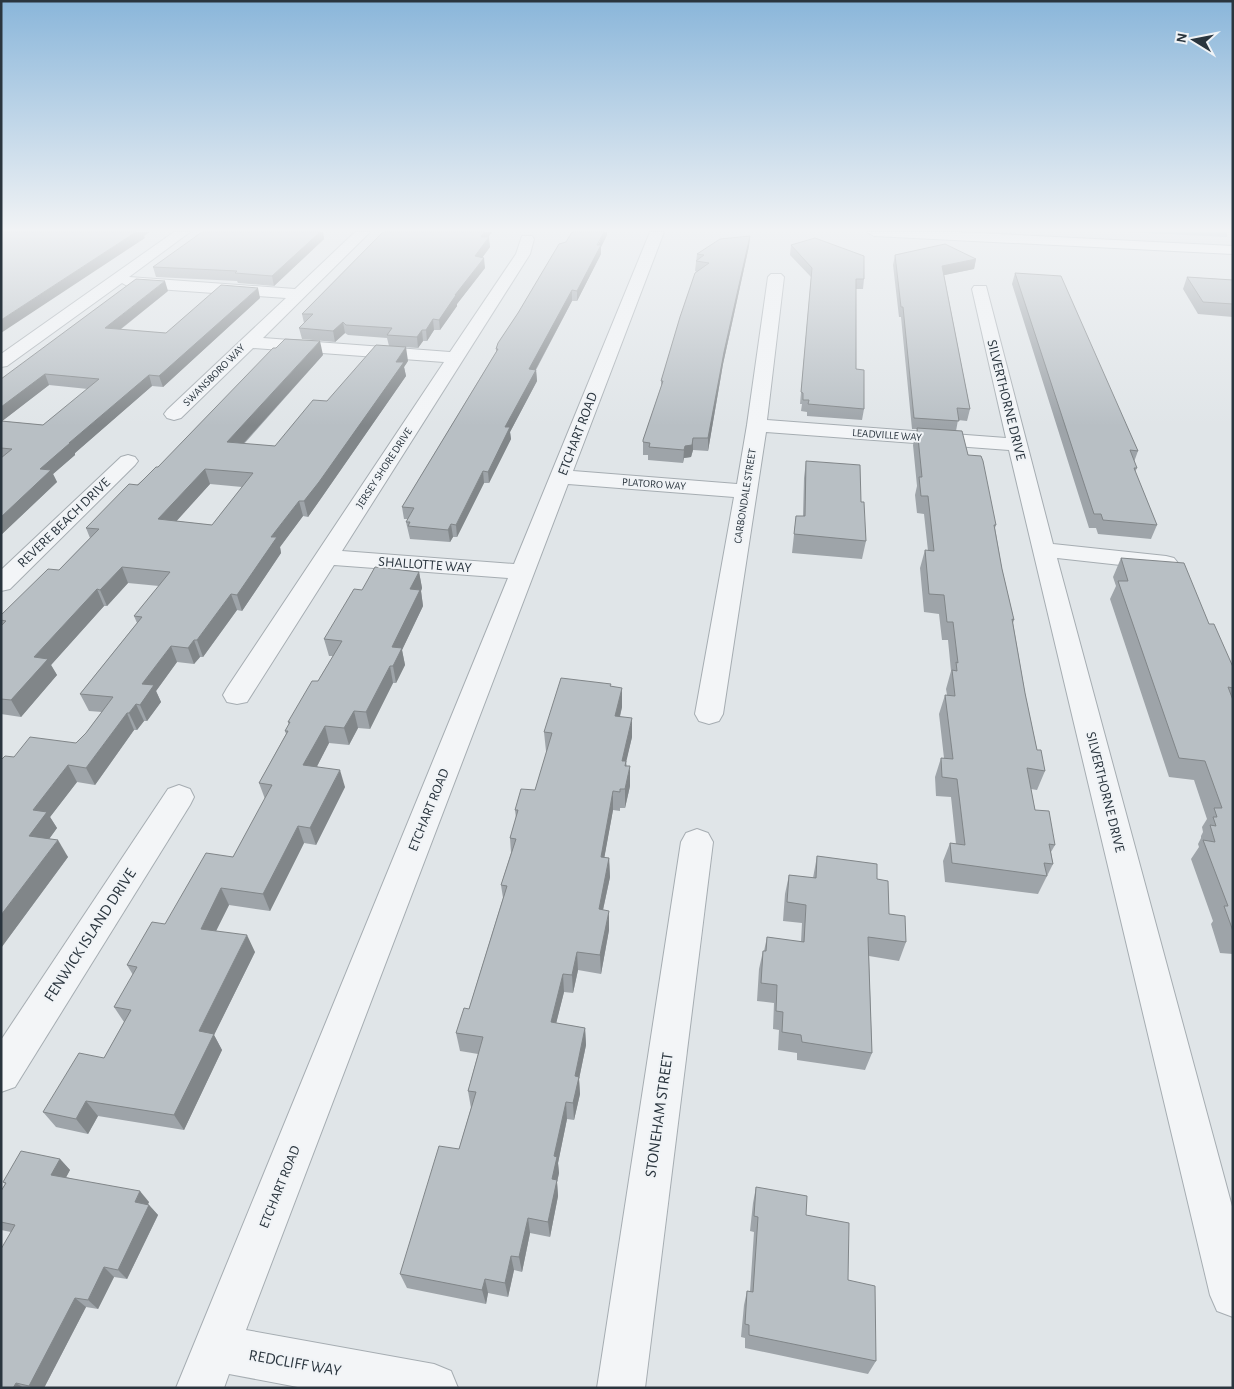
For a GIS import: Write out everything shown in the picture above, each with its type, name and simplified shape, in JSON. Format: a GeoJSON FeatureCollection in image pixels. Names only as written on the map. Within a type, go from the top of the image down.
{"type":"FeatureCollection","features":[{"type":"Feature","properties":{"kind":"street"},"geometry":{"type":"LineString","coordinates":[[1,362],[93,297]]}},
{"type":"Feature","properties":{"kind":"street","name":"SWANSBORO WAY"},"geometry":{"type":"LineString","coordinates":[[174,414],[295,297]]}},
{"type":"Feature","properties":{"kind":"street","name":"JERSEY SHORE DRIVE"},"geometry":{"type":"LineString","coordinates":[[237,695],[495,297]]}},
{"type":"Feature","properties":{"kind":"street","name":"ETCHART ROAD"},"geometry":{"type":"LineString","coordinates":[[207,1368],[632,297]]}},
{"type":"Feature","properties":{"kind":"street","name":"CARBONDALE STREET"},"geometry":{"type":"LineString","coordinates":[[709,714],[757,425],[773,297]]}},
{"type":"Feature","properties":{"kind":"street","name":"SILVERTHORNE DRIVE"},"geometry":{"type":"LineString","coordinates":[[982,297],[1043,550],[1233,1296]]}},
{"type":"Feature","properties":{"kind":"street"},"geometry":{"type":"LineString","coordinates":[[1,339],[30,341]]}},
{"type":"Feature","properties":{"kind":"street"},"geometry":{"type":"LineString","coordinates":[[248,342],[456,358]]}},
{"type":"Feature","properties":{"kind":"street","name":"LEADVILLE WAY"},"geometry":{"type":"LineString","coordinates":[[757,425],[1017,445]]}},
{"type":"Feature","properties":{"kind":"street","name":"REVERE BEACH DRIVE"},"geometry":{"type":"LineString","coordinates":[[1,584],[128,461]]}},
{"type":"Feature","properties":{"kind":"street","name":"PLATORO WAY"},"geometry":{"type":"LineString","coordinates":[[562,477],[745,491]]}},
{"type":"Feature","properties":{"kind":"street"},"geometry":{"type":"LineString","coordinates":[[1043,550],[1176,564]]}},
{"type":"Feature","properties":{"kind":"street","name":"SHALLOTTE WAY"},"geometry":{"type":"LineString","coordinates":[[327,557],[524,572]]}},
{"type":"Feature","properties":{"kind":"street","name":"FENWICK ISLAND DRIVE"},"geometry":{"type":"LineString","coordinates":[[1,1074],[179,797]]}},
{"type":"Feature","properties":{"kind":"street","name":"STONEHAM STREET"},"geometry":{"type":"LineString","coordinates":[[621,1388],[697,842]]}},
{"type":"Feature","properties":{"kind":"street","name":"REDCLIFF WAY"},"geometry":{"type":"LineString","coordinates":[[207,1368],[434,1388]]}},
{"type":"Feature","properties":{"kind":"building"},"geometry":{"type":"Polygon","coordinates":[[[1,297],[37,297],[1,320],[1,297]]]}},
{"type":"Feature","properties":{"kind":"building"},"geometry":{"type":"Polygon","coordinates":[[[112,297],[145,297],[105,328],[166,333],[207,297],[248,297],[159,376],[149,375],[69,443],[40,469],[51,470],[1,517],[1,458],[12,449],[1,448],[1,421],[43,425],[99,379],[45,374],[1,407],[1,379],[112,297]]]}},
{"type":"Feature","properties":{"kind":"building"},"geometry":{"type":"Polygon","coordinates":[[[319,297],[455,297],[439,320],[433,319],[426,330],[422,330],[417,337],[387,335],[392,328],[346,325],[343,322],[333,331],[299,328],[313,314],[302,314],[319,297]]]}},
{"type":"Feature","properties":{"kind":"building"},"geometry":{"type":"Polygon","coordinates":[[[528,297],[568,297],[529,369],[536,370],[505,427],[510,427],[488,472],[483,471],[456,525],[451,524],[448,530],[408,526],[410,522],[406,522],[414,508],[402,507],[498,349],[496,349],[498,343],[528,297]]]}},
{"type":"Feature","properties":{"kind":"building"},"geometry":{"type":"Polygon","coordinates":[[[687,297],[736,297],[708,438],[693,438],[692,445],[685,446],[684,450],[649,447],[650,443],[643,442],[643,440],[663,381],[661,381],[687,297]]]}},
{"type":"Feature","properties":{"kind":"building"},"geometry":{"type":"Polygon","coordinates":[[[809,297],[856,297],[856,369],[864,370],[864,409],[808,404],[809,400],[803,400],[803,393],[801,392],[809,297]]]}},
{"type":"Feature","properties":{"kind":"building"},"geometry":{"type":"Polygon","coordinates":[[[900,297],[948,297],[970,409],[957,408],[959,421],[914,418],[903,307],[901,307],[900,297]]]}},
{"type":"Feature","properties":{"kind":"building"},"geometry":{"type":"Polygon","coordinates":[[[1023,297],[1070,297],[1138,451],[1130,450],[1137,468],[1134,468],[1157,525],[1103,520],[1101,514],[1094,514],[1023,297]]]}},
{"type":"Feature","properties":{"kind":"building"},"geometry":{"type":"Polygon","coordinates":[[[1200,297],[1233,297],[1233,304],[1203,302],[1200,297]]]}},
{"type":"Feature","properties":{"kind":"building"},"geometry":{"type":"Polygon","coordinates":[[[285,339],[320,341],[227,442],[275,446],[313,400],[327,401],[376,345],[406,347],[396,362],[404,362],[319,482],[304,501],[299,501],[271,537],[277,537],[237,595],[231,594],[197,640],[194,640],[188,648],[171,646],[142,684],[154,685],[140,705],[136,704],[127,713],[86,768],[68,765],[33,810],[47,812],[29,836],[58,840],[1,915],[1,760],[5,756],[14,757],[30,737],[76,743],[86,733],[113,697],[80,694],[142,617],[134,616],[170,572],[122,567],[100,590],[97,589],[34,657],[48,659],[11,700],[1,699],[1,626],[6,621],[1,620],[1,615],[48,569],[59,570],[99,529],[86,528],[129,484],[138,485],[158,467],[273,348],[276,348],[285,339]],[[205,469],[158,519],[212,525],[253,473],[205,469]]]}},
{"type":"Feature","properties":{"kind":"building"},"geometry":{"type":"Polygon","coordinates":[[[917,428],[962,431],[968,455],[981,456],[983,461],[996,525],[994,525],[1002,569],[1014,620],[1012,619],[1025,693],[1037,750],[1041,750],[1045,771],[1027,768],[1035,810],[1049,811],[1055,845],[1049,844],[1053,864],[1044,863],[1047,876],[952,863],[950,843],[965,845],[957,779],[942,777],[941,758],[953,759],[945,695],[955,696],[952,670],[957,671],[956,662],[958,663],[953,622],[947,622],[944,595],[929,594],[925,550],[934,551],[928,496],[921,496],[919,477],[922,477],[917,428]]]}},
{"type":"Feature","properties":{"kind":"building"},"geometry":{"type":"Polygon","coordinates":[[[806,461],[860,465],[861,502],[864,502],[866,541],[794,534],[796,516],[805,516],[806,461]]]}},
{"type":"Feature","properties":{"kind":"building"},"geometry":{"type":"Polygon","coordinates":[[[1121,558],[1184,563],[1209,624],[1214,624],[1233,667],[1233,688],[1228,687],[1233,700],[1233,931],[1224,906],[1228,906],[1203,840],[1215,842],[1210,825],[1216,826],[1213,817],[1217,817],[1214,808],[1222,808],[1205,761],[1179,758],[1118,581],[1128,581],[1121,558]]]}},
{"type":"Feature","properties":{"kind":"building"},"geometry":{"type":"Polygon","coordinates":[[[375,567],[419,572],[410,589],[420,590],[392,647],[402,648],[393,666],[390,666],[366,712],[354,711],[344,728],[325,726],[303,765],[340,770],[310,828],[298,826],[263,894],[221,888],[201,929],[247,935],[199,1031],[214,1034],[174,1115],[86,1101],[76,1119],[43,1112],[79,1053],[104,1058],[131,1010],[114,1007],[137,967],[127,965],[152,922],[165,924],[206,853],[233,857],[272,785],[259,783],[288,731],[285,731],[290,722],[288,722],[312,681],[318,681],[342,641],[324,639],[354,589],[362,590],[375,567]]]}},
{"type":"Feature","properties":{"kind":"building"},"geometry":{"type":"Polygon","coordinates":[[[561,678],[611,684],[610,686],[622,688],[615,716],[632,718],[622,761],[626,761],[625,766],[630,766],[625,789],[620,789],[620,792],[613,791],[601,857],[609,858],[599,909],[609,911],[600,955],[577,952],[572,975],[563,974],[551,1022],[585,1028],[575,1076],[579,1077],[573,1103],[566,1102],[554,1156],[557,1157],[552,1179],[557,1180],[548,1222],[528,1218],[519,1257],[511,1256],[505,1283],[485,1279],[482,1290],[400,1274],[439,1146],[459,1149],[476,1092],[468,1091],[483,1037],[456,1033],[464,1008],[469,1009],[507,886],[501,885],[516,839],[510,838],[518,810],[515,810],[521,789],[535,790],[552,733],[544,732],[561,678]]]}},
{"type":"Feature","properties":{"kind":"building"},"geometry":{"type":"Polygon","coordinates":[[[817,856],[877,864],[877,879],[888,881],[889,914],[905,916],[906,942],[868,937],[872,1053],[802,1042],[801,1035],[782,1032],[783,1012],[776,1011],[777,985],[761,983],[763,951],[766,951],[767,937],[804,942],[806,905],[787,902],[789,875],[816,878],[817,856]]]}},
{"type":"Feature","properties":{"kind":"building"},"geometry":{"type":"Polygon","coordinates":[[[21,1151],[60,1159],[51,1175],[140,1191],[135,1202],[149,1205],[118,1270],[104,1267],[88,1300],[75,1298],[29,1386],[16,1383],[13,1388],[1,1388],[1,1249],[15,1225],[1,1222],[1,1191],[6,1183],[3,1182],[21,1151]]]}},
{"type":"Feature","properties":{"kind":"building"},"geometry":{"type":"Polygon","coordinates":[[[756,1187],[807,1196],[806,1215],[849,1223],[848,1280],[875,1286],[876,1361],[749,1335],[749,1325],[745,1324],[747,1291],[753,1292],[758,1217],[754,1216],[756,1187]]]}}]}
